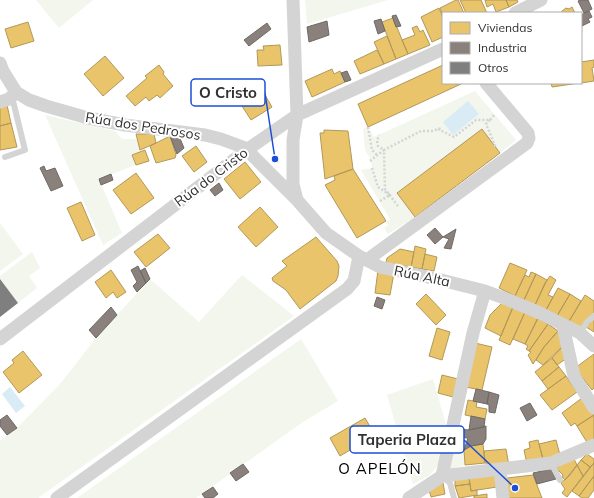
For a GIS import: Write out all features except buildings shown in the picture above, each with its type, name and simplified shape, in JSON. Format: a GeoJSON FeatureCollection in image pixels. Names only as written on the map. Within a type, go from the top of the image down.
{"type":"FeatureCollection","features":[{"type":"Feature","properties":{"kind":"street"},"geometry":{"type":"LineString","coordinates":[[292,0],[297,115],[293,147],[293,184],[297,200]]}},
{"type":"Feature","properties":{"kind":"street"},"geometry":{"type":"LineString","coordinates":[[517,12],[542,0]]}},
{"type":"Feature","properties":{"kind":"street","name":"Rúa do Cristo"},"geometry":{"type":"LineString","coordinates":[[0,339],[248,149],[297,115],[442,48]]}},
{"type":"Feature","properties":{"kind":"street","name":"Rúa dos Pedrosos"},"geometry":{"type":"LineString","coordinates":[[0,63],[3,71],[16,92],[29,100],[46,106],[88,118],[125,125],[205,135],[248,149]]}},
{"type":"Feature","properties":{"kind":"street"},"geometry":{"type":"LineString","coordinates":[[57,498],[347,290],[354,281],[363,258],[527,143],[529,138],[528,133],[487,84]]}},
{"type":"Feature","properties":{"kind":"street"},"geometry":{"type":"LineString","coordinates":[[0,102],[9,99],[16,92]]}},
{"type":"Feature","properties":{"kind":"street","name":"Rúa Alta"},"geometry":{"type":"LineString","coordinates":[[248,149],[326,232],[363,258],[380,267],[484,291],[540,313],[563,326],[580,333]]}},
{"type":"Feature","properties":{"kind":"street"},"geometry":{"type":"LineString","coordinates":[[442,476],[484,291]]}},
{"type":"Feature","properties":{"kind":"street"},"geometry":{"type":"LineString","coordinates":[[563,326],[574,376],[594,408]]}},
{"type":"Feature","properties":{"kind":"street"},"geometry":{"type":"LineString","coordinates":[[580,333],[594,346]]}},
{"type":"Feature","properties":{"kind":"street"},"geometry":{"type":"LineString","coordinates":[[409,498],[442,476],[551,463],[593,448]]}},
{"type":"Feature","properties":{"kind":"street"},"geometry":{"type":"LineString","coordinates":[[500,469],[502,498]]}},
{"type":"Feature","properties":{"kind":"lane"},"geometry":{"type":"LineString","coordinates":[[6,157],[26,150],[13,101],[16,92]]}},
{"type":"Feature","properties":{"kind":"lane"},"geometry":{"type":"LineString","coordinates":[[580,333],[587,322],[594,316]]}},
{"type":"Feature","properties":{"kind":"lane"},"geometry":{"type":"LineString","coordinates":[[551,463],[560,480]]}},
{"type":"Feature","properties":{"kind":"lane"},"geometry":{"type":"LineString","coordinates":[[442,476],[450,483],[454,498]]}},
{"type":"Feature","properties":{"kind":"path"},"geometry":{"type":"LineString","coordinates":[[496,148],[486,124],[498,112]]}},
{"type":"Feature","properties":{"kind":"path"},"geometry":{"type":"LineString","coordinates":[[438,129],[454,137],[476,120],[490,120]]}},
{"type":"Feature","properties":{"kind":"path"},"geometry":{"type":"LineString","coordinates":[[368,126],[372,150],[378,156]]}},
{"type":"Feature","properties":{"kind":"path"},"geometry":{"type":"LineString","coordinates":[[370,161],[384,150],[421,131],[432,131],[442,128]]}},
{"type":"Feature","properties":{"kind":"path"},"geometry":{"type":"LineString","coordinates":[[379,135],[377,141],[378,146],[384,150]]}},
{"type":"Feature","properties":{"kind":"path"},"geometry":{"type":"LineString","coordinates":[[384,150],[385,189],[398,206]]}},
{"type":"Feature","properties":{"kind":"path"},"geometry":{"type":"LineString","coordinates":[[372,168],[378,187],[390,194]]}},
{"type":"Feature","properties":{"kind":"path"},"geometry":{"type":"LineString","coordinates":[[380,201],[390,194]]}},
{"type":"Feature","properties":{"kind":"shaded area"},"geometry":{"type":"Polygon","coordinates":[[[36,0],[93,0],[59,28],[36,0]]]}},
{"type":"Feature","properties":{"kind":"shaded area"},"geometry":{"type":"Polygon","coordinates":[[[305,0],[388,0],[307,24],[305,0]]]}},
{"type":"Feature","properties":{"kind":"shaded area"},"geometry":{"type":"Polygon","coordinates":[[[475,91],[516,140],[500,153],[397,193],[415,217],[388,234],[384,228],[388,225],[386,222],[390,219],[361,170],[372,168],[370,158],[365,150],[363,129],[368,127],[374,137],[475,91]]]}},
{"type":"Feature","properties":{"kind":"shaded area"},"geometry":{"type":"Polygon","coordinates":[[[468,101],[479,114],[453,135],[443,122],[468,101]]]}},
{"type":"Feature","properties":{"kind":"shaded area"},"geometry":{"type":"Polygon","coordinates":[[[45,115],[115,131],[122,139],[137,139],[141,152],[132,155],[136,165],[99,179],[122,233],[103,245],[45,115]]]}},
{"type":"Feature","properties":{"kind":"shaded area"},"geometry":{"type":"Polygon","coordinates":[[[0,223],[23,254],[0,271],[0,223]]]}},
{"type":"Feature","properties":{"kind":"shaded area"},"geometry":{"type":"Polygon","coordinates":[[[32,252],[40,268],[29,276],[37,288],[18,303],[0,279],[0,276],[32,252]]]}},
{"type":"Feature","properties":{"kind":"shaded area"},"geometry":{"type":"Polygon","coordinates":[[[242,275],[294,316],[38,498],[0,498],[0,441],[17,428],[60,384],[96,338],[150,279],[199,322],[242,275]]]}},
{"type":"Feature","properties":{"kind":"shaded area"},"geometry":{"type":"Polygon","coordinates":[[[301,339],[338,401],[303,422],[196,498],[77,498],[301,339]]]}},
{"type":"Feature","properties":{"kind":"shaded area"},"geometry":{"type":"Polygon","coordinates":[[[433,379],[447,428],[439,464],[430,475],[413,484],[387,395],[433,379]]]}},
{"type":"Feature","properties":{"kind":"shaded area"},"geometry":{"type":"Polygon","coordinates":[[[10,387],[25,406],[16,413],[2,394],[10,387]]]}},
{"type":"Feature","properties":{"kind":"shaded area"},"geometry":{"type":"Polygon","coordinates":[[[456,437],[468,438],[464,450],[465,465],[450,469],[456,437]]]}},
{"type":"Feature","properties":{"kind":"place","name":"O Cristo"},"geometry":{"type":"Point","coordinates":[275,159]}},
{"type":"Feature","properties":{"kind":"place","name":"Taperia Plaza"},"geometry":{"type":"Point","coordinates":[515,488]}},
{"type":"Feature","properties":{"kind":"district","name":"O APELÓN"},"geometry":{"type":"Point","coordinates":[380,468]}}]}
